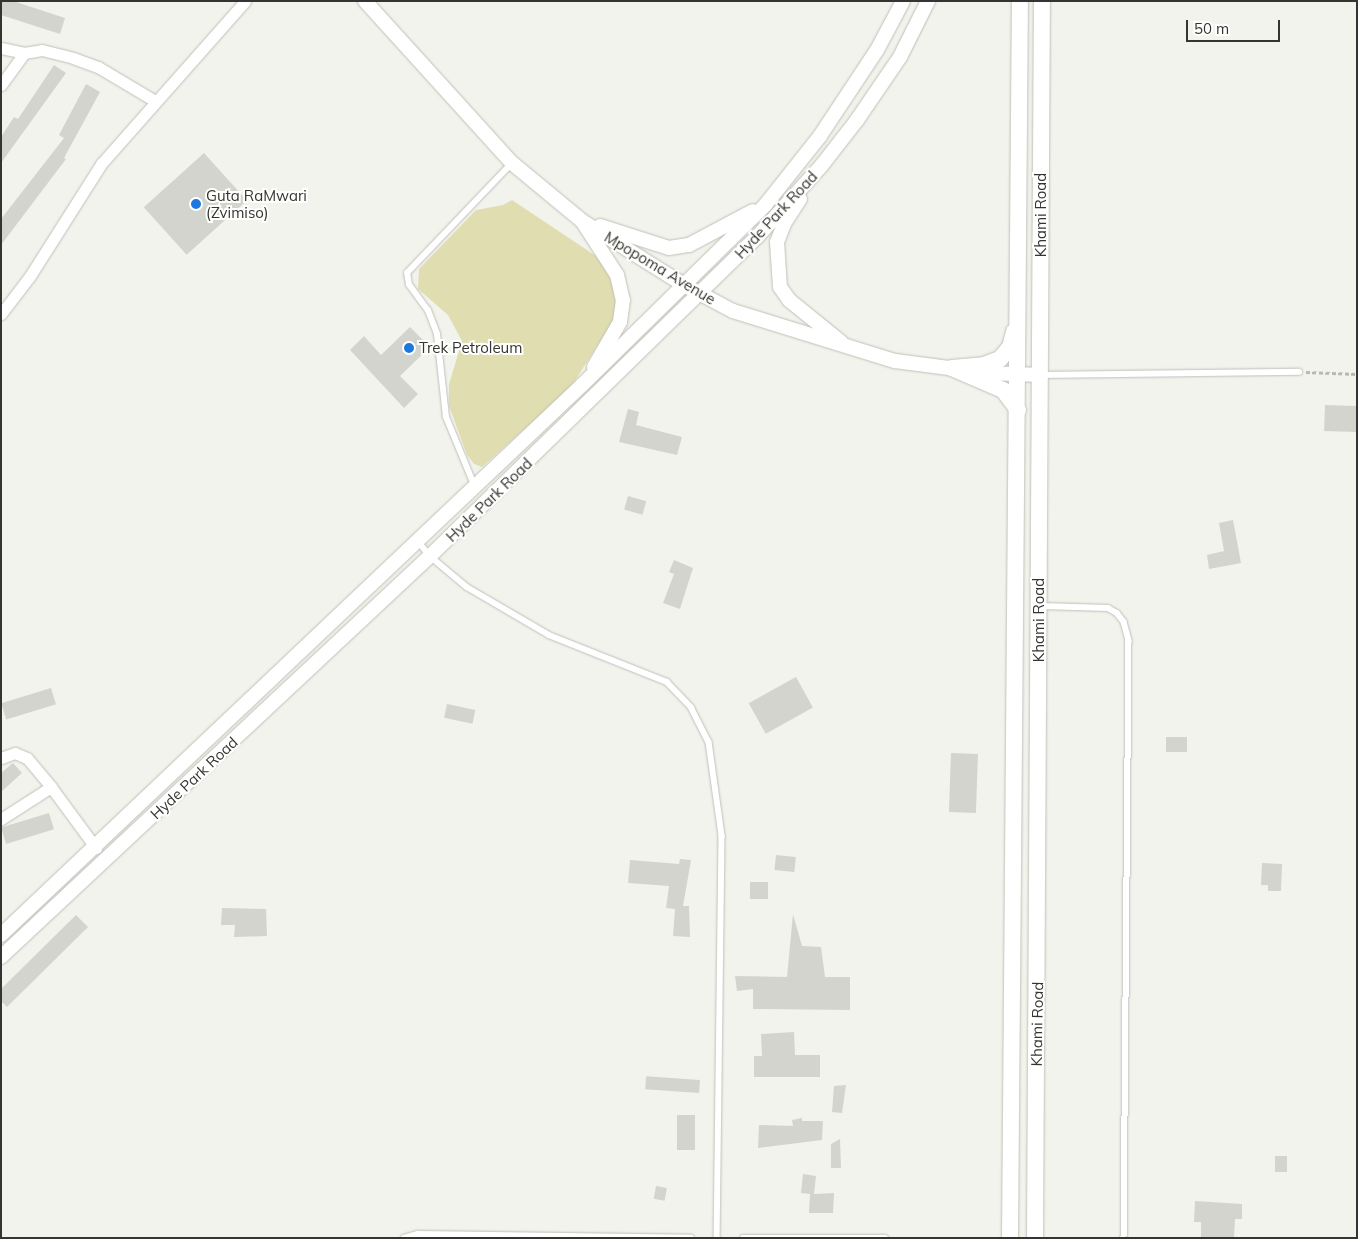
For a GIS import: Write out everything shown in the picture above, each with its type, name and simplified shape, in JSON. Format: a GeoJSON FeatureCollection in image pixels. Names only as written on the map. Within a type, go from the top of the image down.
{"type":"FeatureCollection","features":[{"type":"Feature","properties":{"kind":"main road"},"geometry":{"type":"LineString","coordinates":[[952,368],[984,365],[1005,355],[1010,347],[1017,314],[1020,1]]}},
{"type":"Feature","properties":{"kind":"main road","name":"Khami Road"},"geometry":{"type":"LineString","coordinates":[[1035,1238],[1042,1]]}},
{"type":"Feature","properties":{"kind":"main road","name":"Khami Road"},"geometry":{"type":"LineString","coordinates":[[1010,1238],[1019,375],[1017,314]]}},
{"type":"Feature","properties":{"kind":"main road"},"geometry":{"type":"LineString","coordinates":[[952,368],[1002,390],[1018,410]]}},
{"type":"Feature","properties":{"kind":"street"},"geometry":{"type":"LineString","coordinates":[[1,314],[101,164],[245,1]]}},
{"type":"Feature","properties":{"kind":"street","name":"Mpopoma Avenue"},"geometry":{"type":"LineString","coordinates":[[365,1],[512,163],[582,221],[684,285],[733,311],[895,361],[1019,375],[1041,375]]}},
{"type":"Feature","properties":{"kind":"street","name":"Hyde Park Road"},"geometry":{"type":"LineString","coordinates":[[1,935],[96,848],[582,385],[766,204],[820,136],[877,50],[903,1]]}},
{"type":"Feature","properties":{"kind":"street","name":"Hyde Park Road"},"geometry":{"type":"LineString","coordinates":[[1,957],[430,556],[701,293],[822,165],[900,57],[928,1]]}},
{"type":"Feature","properties":{"kind":"street"},"geometry":{"type":"LineString","coordinates":[[1,48],[24,53],[42,50],[74,58],[98,67],[155,101]]}},
{"type":"Feature","properties":{"kind":"street"},"geometry":{"type":"LineString","coordinates":[[1,86],[24,53]]}},
{"type":"Feature","properties":{"kind":"street"},"geometry":{"type":"LineString","coordinates":[[822,165],[784,224],[777,242],[780,287],[789,300],[846,346]]}},
{"type":"Feature","properties":{"kind":"street"},"geometry":{"type":"LineString","coordinates":[[582,221],[669,248],[689,246],[766,204]]}},
{"type":"Feature","properties":{"kind":"street"},"geometry":{"type":"LineString","coordinates":[[582,221],[617,275],[623,300],[620,322],[582,385]]}},
{"type":"Feature","properties":{"kind":"street"},"geometry":{"type":"LineString","coordinates":[[1,758],[15,753],[27,758],[96,848]]}},
{"type":"Feature","properties":{"kind":"street"},"geometry":{"type":"LineString","coordinates":[[1,819],[51,788]]}},
{"type":"Feature","properties":{"kind":"lane"},"geometry":{"type":"LineString","coordinates":[[474,486],[446,416],[437,334],[428,311],[409,285],[407,273],[512,163]]}},
{"type":"Feature","properties":{"kind":"lane"},"geometry":{"type":"LineString","coordinates":[[1041,375],[1300,372]]}},
{"type":"Feature","properties":{"kind":"lane"},"geometry":{"type":"LineString","coordinates":[[418,541],[430,556],[467,587],[549,635],[667,682],[691,707],[709,742],[722,836],[717,1238]]}},
{"type":"Feature","properties":{"kind":"lane"},"geometry":{"type":"LineString","coordinates":[[1039,606],[1108,608],[1117,612],[1124,622],[1129,641],[1124,1238]]}},
{"type":"Feature","properties":{"kind":"lane"},"geometry":{"type":"LineString","coordinates":[[404,1238],[418,1234],[691,1238]]}},
{"type":"Feature","properties":{"kind":"lane"},"geometry":{"type":"LineString","coordinates":[[743,1238],[885,1238]]}},
{"type":"Feature","properties":{"kind":"path"},"geometry":{"type":"LineString","coordinates":[[1300,372],[1357,374]]}},
{"type":"Feature","properties":{"kind":"shaded area"},"geometry":{"type":"Polygon","coordinates":[[[512,200],[596,256],[612,275],[617,296],[614,319],[571,387],[482,467],[474,464],[467,455],[449,406],[449,384],[462,341],[448,315],[418,289],[419,269],[476,210],[503,205],[512,200]]]}},
{"type":"Feature","properties":{"kind":"building"},"geometry":{"type":"Polygon","coordinates":[[[1,1],[13,1],[65,18],[60,34],[1,15],[1,1]]]}},
{"type":"Feature","properties":{"kind":"building"},"geometry":{"type":"Polygon","coordinates":[[[54,65],[66,73],[1,163],[1,137],[14,117],[18,119],[54,65]]]}},
{"type":"Feature","properties":{"kind":"building"},"geometry":{"type":"Polygon","coordinates":[[[86,84],[100,92],[64,158],[66,159],[1,245],[1,219],[64,138],[59,135],[86,84]]]}},
{"type":"Feature","properties":{"kind":"building","name":"Guta RaMwari (Zvimiso)"},"geometry":{"type":"Polygon","coordinates":[[[204,153],[247,201],[187,255],[144,207],[204,153]]]}},
{"type":"Feature","properties":{"kind":"building"},"geometry":{"type":"Polygon","coordinates":[[[410,327],[430,347],[400,376],[418,394],[404,408],[350,350],[364,336],[381,355],[410,327]]]}},
{"type":"Feature","properties":{"kind":"building"},"geometry":{"type":"Polygon","coordinates":[[[1325,405],[1357,406],[1356,432],[1324,431],[1325,405]]]}},
{"type":"Feature","properties":{"kind":"building"},"geometry":{"type":"Polygon","coordinates":[[[628,409],[639,412],[636,425],[682,437],[677,455],[619,442],[628,409]]]}},
{"type":"Feature","properties":{"kind":"building"},"geometry":{"type":"Polygon","coordinates":[[[628,496],[646,501],[642,515],[624,509],[628,496]]]}},
{"type":"Feature","properties":{"kind":"building"},"geometry":{"type":"Polygon","coordinates":[[[1233,520],[1241,563],[1209,569],[1207,555],[1224,551],[1219,523],[1233,520]]]}},
{"type":"Feature","properties":{"kind":"building"},"geometry":{"type":"Polygon","coordinates":[[[674,560],[693,568],[680,609],[663,603],[674,574],[669,572],[674,560]]]}},
{"type":"Feature","properties":{"kind":"building"},"geometry":{"type":"Polygon","coordinates":[[[796,677],[813,708],[766,734],[749,703],[796,677]]]}},
{"type":"Feature","properties":{"kind":"building"},"geometry":{"type":"Polygon","coordinates":[[[51,688],[56,704],[6,719],[1,703],[51,688]]]}},
{"type":"Feature","properties":{"kind":"building"},"geometry":{"type":"Polygon","coordinates":[[[447,704],[475,710],[472,724],[444,718],[447,704]]]}},
{"type":"Feature","properties":{"kind":"building"},"geometry":{"type":"Polygon","coordinates":[[[1166,737],[1187,737],[1187,752],[1166,752],[1166,737]]]}},
{"type":"Feature","properties":{"kind":"building"},"geometry":{"type":"Polygon","coordinates":[[[951,753],[978,754],[976,813],[949,812],[951,753]]]}},
{"type":"Feature","properties":{"kind":"building"},"geometry":{"type":"Polygon","coordinates":[[[13,763],[22,773],[1,792],[1,773],[13,763]]]}},
{"type":"Feature","properties":{"kind":"building"},"geometry":{"type":"Polygon","coordinates":[[[49,813],[54,829],[6,844],[1,828],[49,813]]]}},
{"type":"Feature","properties":{"kind":"building"},"geometry":{"type":"Polygon","coordinates":[[[776,855],[796,857],[794,872],[774,870],[776,855]]]}},
{"type":"Feature","properties":{"kind":"building"},"geometry":{"type":"Polygon","coordinates":[[[680,859],[691,860],[683,906],[689,906],[690,937],[673,936],[675,909],[666,908],[669,886],[628,883],[630,860],[679,864],[680,859]]]}},
{"type":"Feature","properties":{"kind":"building"},"geometry":{"type":"Polygon","coordinates":[[[1262,863],[1282,864],[1281,891],[1268,891],[1268,885],[1261,885],[1262,863]]]}},
{"type":"Feature","properties":{"kind":"building"},"geometry":{"type":"Polygon","coordinates":[[[750,882],[768,882],[768,899],[750,899],[750,882]]]}},
{"type":"Feature","properties":{"kind":"building"},"geometry":{"type":"Polygon","coordinates":[[[222,908],[266,909],[267,936],[234,937],[235,925],[221,925],[222,908]]]}},
{"type":"Feature","properties":{"kind":"building"},"geometry":{"type":"Polygon","coordinates":[[[793,914],[802,946],[821,947],[825,977],[850,977],[850,1010],[753,1009],[753,989],[737,991],[735,976],[787,977],[793,914]]]}},
{"type":"Feature","properties":{"kind":"building"},"geometry":{"type":"Polygon","coordinates":[[[76,915],[88,927],[7,1007],[1,1001],[1,989],[76,915]]]}},
{"type":"Feature","properties":{"kind":"building"},"geometry":{"type":"Polygon","coordinates":[[[794,1032],[795,1055],[820,1055],[820,1077],[754,1077],[754,1056],[762,1056],[761,1034],[794,1032]]]}},
{"type":"Feature","properties":{"kind":"building"},"geometry":{"type":"Polygon","coordinates":[[[646,1076],[700,1080],[699,1093],[645,1089],[646,1076]]]}},
{"type":"Feature","properties":{"kind":"building"},"geometry":{"type":"Polygon","coordinates":[[[846,1085],[842,1113],[832,1112],[834,1086],[846,1085]]]}},
{"type":"Feature","properties":{"kind":"building"},"geometry":{"type":"Polygon","coordinates":[[[677,1115],[695,1115],[695,1150],[677,1150],[677,1115]]]}},
{"type":"Feature","properties":{"kind":"building"},"geometry":{"type":"Polygon","coordinates":[[[802,1118],[802,1121],[823,1121],[822,1140],[758,1148],[759,1125],[793,1126],[792,1120],[802,1118]]]}},
{"type":"Feature","properties":{"kind":"building"},"geometry":{"type":"Polygon","coordinates":[[[840,1139],[841,1168],[831,1168],[831,1144],[840,1139]]]}},
{"type":"Feature","properties":{"kind":"building"},"geometry":{"type":"Polygon","coordinates":[[[1275,1156],[1287,1156],[1287,1172],[1275,1172],[1275,1156]]]}},
{"type":"Feature","properties":{"kind":"building"},"geometry":{"type":"Polygon","coordinates":[[[803,1174],[816,1176],[814,1194],[834,1193],[833,1213],[809,1213],[810,1194],[801,1193],[803,1174]]]}},
{"type":"Feature","properties":{"kind":"building"},"geometry":{"type":"Polygon","coordinates":[[[656,1186],[667,1188],[665,1201],[654,1199],[656,1186]]]}},
{"type":"Feature","properties":{"kind":"building"},"geometry":{"type":"Polygon","coordinates":[[[1195,1201],[1242,1204],[1242,1219],[1235,1219],[1234,1238],[1201,1238],[1201,1222],[1194,1222],[1195,1201]]]}},
{"type":"Feature","properties":{"kind":"place","name":"Guta RaMwari (Zvimiso)"},"geometry":{"type":"Point","coordinates":[196,204]}},
{"type":"Feature","properties":{"kind":"place","name":"Trek Petroleum"},"geometry":{"type":"Point","coordinates":[409,348]}}]}
